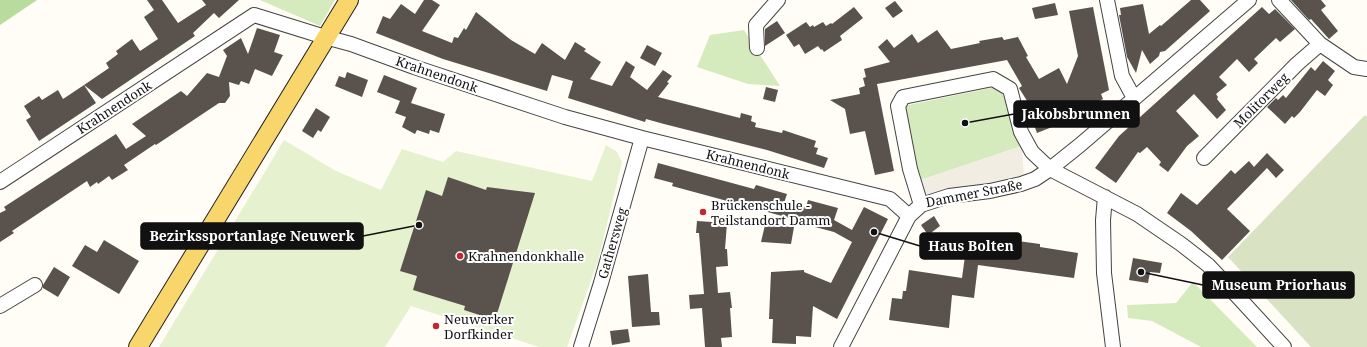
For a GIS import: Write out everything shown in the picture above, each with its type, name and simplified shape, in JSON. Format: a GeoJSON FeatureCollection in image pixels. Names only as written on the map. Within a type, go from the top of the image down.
{"type":"FeatureCollection","features":[{"type":"Feature","properties":{"kind":"main road"},"geometry":{"type":"LineString","coordinates":[[138,347],[325,37],[349,0]]}},
{"type":"Feature","properties":{"kind":"street"},"geometry":{"type":"LineString","coordinates":[[757,48],[756,25],[778,0]]}},
{"type":"Feature","properties":{"kind":"street"},"geometry":{"type":"LineString","coordinates":[[1107,0],[1122,76],[1134,98]]}},
{"type":"Feature","properties":{"kind":"street","name":"Dammer Straße"},"geometry":{"type":"LineString","coordinates":[[1050,169],[1032,152],[1021,132],[1010,88],[993,79],[903,97],[898,106],[910,169],[921,205],[949,196],[990,191],[1021,184],[1035,179],[1050,169],[1249,0]]}},
{"type":"Feature","properties":{"kind":"street"},"geometry":{"type":"LineString","coordinates":[[1279,0],[1320,44],[1354,67],[1367,70]]}},
{"type":"Feature","properties":{"kind":"street","name":"Krahnendonk"},"geometry":{"type":"LineString","coordinates":[[0,182],[254,15],[351,44],[414,67],[565,117],[642,138],[890,199],[909,216]]}},
{"type":"Feature","properties":{"kind":"street","name":"Molitorweg"},"geometry":{"type":"LineString","coordinates":[[1204,158],[1297,64],[1320,44]]}},
{"type":"Feature","properties":{"kind":"street","name":"Gathersweg"},"geometry":{"type":"LineString","coordinates":[[581,347],[642,138]]}},
{"type":"Feature","properties":{"kind":"street"},"geometry":{"type":"LineString","coordinates":[[1050,169],[1137,214],[1182,244],[1208,265],[1284,347]]}},
{"type":"Feature","properties":{"kind":"street"},"geometry":{"type":"LineString","coordinates":[[1105,197],[1103,220],[1104,273],[1113,347]]}},
{"type":"Feature","properties":{"kind":"street"},"geometry":{"type":"LineString","coordinates":[[841,347],[909,216],[921,205]]}},
{"type":"Feature","properties":{"kind":"street"},"geometry":{"type":"LineString","coordinates":[[0,306],[34,285]]}},
{"type":"Feature","properties":{"kind":"green space"},"geometry":{"type":"Polygon","coordinates":[[[0,0],[37,0],[0,25],[0,0]]]}},
{"type":"Feature","properties":{"kind":"green space"},"geometry":{"type":"Polygon","coordinates":[[[260,0],[335,0],[320,26],[260,0]]]}},
{"type":"Feature","properties":{"kind":"green space"},"geometry":{"type":"Polygon","coordinates":[[[744,30],[780,86],[748,84],[697,67],[710,35],[744,30]]]}},
{"type":"Feature","properties":{"kind":"green space"},"geometry":{"type":"Polygon","coordinates":[[[995,87],[1006,98],[1022,146],[918,181],[904,106],[995,87]]]}},
{"type":"Feature","properties":{"kind":"green space"},"geometry":{"type":"Polygon","coordinates":[[[1365,115],[1367,117],[1367,347],[1311,347],[1228,257],[1365,115]]]}},
{"type":"Feature","properties":{"kind":"green space"},"geometry":{"type":"Polygon","coordinates":[[[284,140],[336,171],[381,190],[402,149],[443,162],[456,151],[592,181],[606,145],[617,152],[622,162],[598,261],[567,347],[539,347],[411,306],[385,347],[159,347],[284,140]]]}},
{"type":"Feature","properties":{"kind":"green space"},"geometry":{"type":"Polygon","coordinates":[[[1193,282],[1257,347],[1201,347],[1152,321],[1128,318],[1127,305],[1176,303],[1193,282]]]}},
{"type":"Feature","properties":{"kind":"shaded area"},"geometry":{"type":"Polygon","coordinates":[[[1022,146],[1024,178],[921,205],[914,182],[1022,146]]]}},
{"type":"Feature","properties":{"kind":"building"},"geometry":{"type":"Polygon","coordinates":[[[147,0],[162,0],[178,23],[206,5],[202,0],[239,0],[219,18],[214,13],[193,33],[195,36],[102,99],[84,85],[109,68],[106,63],[118,54],[116,51],[132,39],[140,51],[158,39],[144,17],[154,10],[147,0]]]}},
{"type":"Feature","properties":{"kind":"building"},"geometry":{"type":"Polygon","coordinates":[[[424,0],[432,0],[440,5],[422,31],[452,43],[454,37],[458,38],[464,28],[466,30],[476,12],[511,40],[535,54],[542,43],[565,60],[575,42],[586,49],[584,51],[601,62],[590,79],[612,86],[626,61],[635,67],[630,77],[647,90],[663,70],[672,76],[667,82],[669,83],[658,97],[740,118],[741,113],[752,116],[751,121],[756,123],[755,127],[782,133],[783,130],[816,141],[814,147],[818,148],[816,154],[828,158],[824,168],[767,150],[646,119],[645,122],[568,98],[573,81],[552,75],[547,91],[443,59],[376,33],[383,16],[390,19],[401,4],[415,14],[424,0]]]}},
{"type":"Feature","properties":{"kind":"building"},"geometry":{"type":"Polygon","coordinates":[[[1191,0],[1200,0],[1210,11],[1165,51],[1160,52],[1159,56],[1150,64],[1142,50],[1136,73],[1127,57],[1119,15],[1121,15],[1120,8],[1143,4],[1149,34],[1160,25],[1161,26],[1191,0]]]}},
{"type":"Feature","properties":{"kind":"building"},"geometry":{"type":"Polygon","coordinates":[[[1291,0],[1321,0],[1326,6],[1321,10],[1338,31],[1329,39],[1291,0]]]}},
{"type":"Feature","properties":{"kind":"building"},"geometry":{"type":"Polygon","coordinates":[[[895,1],[903,11],[893,18],[885,8],[895,1]]]}},
{"type":"Feature","properties":{"kind":"building"},"geometry":{"type":"Polygon","coordinates":[[[1055,3],[1058,15],[1035,19],[1032,8],[1055,3]]]}},
{"type":"Feature","properties":{"kind":"building"},"geometry":{"type":"Polygon","coordinates":[[[854,7],[863,18],[840,36],[842,40],[824,52],[818,46],[805,54],[799,44],[794,47],[786,35],[806,22],[810,27],[813,25],[814,27],[823,22],[826,26],[831,23],[832,24],[854,7]]]}},
{"type":"Feature","properties":{"kind":"building"},"geometry":{"type":"Polygon","coordinates":[[[1093,7],[1109,90],[1101,94],[1103,99],[1052,127],[1037,133],[1027,106],[1029,104],[1019,88],[1022,86],[1007,60],[877,84],[894,171],[875,175],[865,131],[850,134],[845,109],[830,100],[860,94],[859,88],[865,86],[863,78],[866,77],[864,69],[890,62],[878,47],[887,39],[894,48],[912,34],[918,43],[937,30],[951,49],[980,43],[979,41],[1002,37],[1004,40],[1018,37],[1028,56],[1026,57],[1039,79],[1059,68],[1067,84],[1078,56],[1069,11],[1093,7]]]}},
{"type":"Feature","properties":{"kind":"building"},"geometry":{"type":"Polygon","coordinates":[[[1262,7],[1269,14],[1275,9],[1295,29],[1280,42],[1276,38],[1254,59],[1258,63],[1249,72],[1237,59],[1219,77],[1227,85],[1216,94],[1218,97],[1217,99],[1226,110],[1217,119],[1194,94],[1176,111],[1199,136],[1187,146],[1168,172],[1159,165],[1161,162],[1147,147],[1140,153],[1138,152],[1116,183],[1095,168],[1119,136],[1262,7]]]}},
{"type":"Feature","properties":{"kind":"building"},"geometry":{"type":"Polygon","coordinates":[[[777,21],[785,33],[765,46],[765,29],[777,21]]]}},
{"type":"Feature","properties":{"kind":"building"},"geometry":{"type":"Polygon","coordinates":[[[257,28],[280,35],[274,52],[283,55],[272,76],[255,69],[249,84],[241,81],[239,85],[229,82],[230,96],[225,103],[219,103],[124,165],[128,170],[112,180],[109,176],[98,184],[97,182],[90,187],[87,181],[12,231],[14,233],[0,242],[0,213],[6,210],[4,207],[116,134],[126,149],[146,136],[132,124],[181,91],[187,96],[207,73],[219,77],[227,56],[223,50],[241,38],[248,54],[257,28]]]}},
{"type":"Feature","properties":{"kind":"building"},"geometry":{"type":"Polygon","coordinates":[[[647,45],[662,53],[655,66],[640,58],[647,45]]]}},
{"type":"Feature","properties":{"kind":"building"},"geometry":{"type":"Polygon","coordinates":[[[1323,61],[1335,71],[1328,80],[1333,85],[1325,96],[1317,90],[1300,112],[1294,118],[1292,116],[1285,124],[1267,107],[1276,98],[1278,100],[1283,95],[1286,98],[1311,67],[1315,71],[1323,61]]]}},
{"type":"Feature","properties":{"kind":"building"},"geometry":{"type":"Polygon","coordinates":[[[347,72],[368,80],[362,97],[335,86],[339,76],[345,78],[347,72]]]}},
{"type":"Feature","properties":{"kind":"building"},"geometry":{"type":"Polygon","coordinates":[[[384,75],[417,88],[411,103],[445,114],[439,133],[430,130],[429,134],[417,130],[415,134],[402,127],[406,117],[395,113],[400,101],[377,92],[384,75]]]}},
{"type":"Feature","properties":{"kind":"building"},"geometry":{"type":"Polygon","coordinates":[[[84,85],[96,103],[39,141],[26,120],[31,117],[24,106],[39,96],[42,100],[58,90],[63,99],[84,85]]]}},
{"type":"Feature","properties":{"kind":"building"},"geometry":{"type":"Polygon","coordinates":[[[766,87],[778,90],[775,102],[763,99],[766,87]]]}},
{"type":"Feature","properties":{"kind":"building"},"geometry":{"type":"Polygon","coordinates":[[[316,108],[330,117],[321,132],[318,130],[313,138],[302,131],[316,108]]]}},
{"type":"Feature","properties":{"kind":"building"},"geometry":{"type":"Polygon","coordinates":[[[1267,153],[1284,170],[1276,178],[1267,168],[1227,209],[1250,231],[1222,260],[1191,231],[1167,213],[1181,193],[1197,205],[1231,170],[1235,174],[1249,161],[1254,167],[1267,153]]]}},
{"type":"Feature","properties":{"kind":"building"},"geometry":{"type":"Polygon","coordinates":[[[658,163],[754,189],[756,185],[787,194],[784,203],[806,207],[808,200],[838,208],[834,220],[852,230],[864,207],[888,219],[837,319],[813,306],[811,337],[796,336],[796,344],[772,343],[773,319],[769,319],[771,272],[804,270],[804,272],[831,283],[852,242],[834,232],[804,224],[804,222],[672,186],[673,183],[654,178],[658,163]]]}},
{"type":"Feature","properties":{"kind":"building","name":"Krahnendonkhalle"},"geometry":{"type":"Polygon","coordinates":[[[448,177],[486,190],[487,187],[535,193],[495,320],[464,310],[465,306],[413,290],[417,276],[400,271],[426,190],[442,196],[448,177]]]}},
{"type":"Feature","properties":{"kind":"building"},"geometry":{"type":"Polygon","coordinates":[[[934,216],[940,226],[928,235],[921,225],[934,216]]]}},
{"type":"Feature","properties":{"kind":"building"},"geometry":{"type":"Polygon","coordinates":[[[697,221],[727,223],[725,249],[727,249],[728,266],[716,267],[718,293],[730,292],[732,308],[730,308],[732,337],[721,338],[722,347],[705,347],[702,308],[690,309],[689,295],[704,294],[699,233],[696,233],[697,221]]]}},
{"type":"Feature","properties":{"kind":"building"},"geometry":{"type":"Polygon","coordinates":[[[765,225],[794,227],[791,244],[761,242],[765,225]]]}},
{"type":"Feature","properties":{"kind":"building"},"geometry":{"type":"Polygon","coordinates":[[[968,234],[1040,244],[1040,247],[1078,253],[1074,278],[978,265],[974,298],[952,295],[949,328],[889,320],[892,298],[902,299],[903,291],[906,291],[909,270],[962,278],[968,234]]]}},
{"type":"Feature","properties":{"kind":"building"},"geometry":{"type":"Polygon","coordinates":[[[104,240],[139,261],[119,294],[72,266],[85,245],[97,252],[104,240]]]}},
{"type":"Feature","properties":{"kind":"building"},"geometry":{"type":"Polygon","coordinates":[[[1133,258],[1162,263],[1160,273],[1150,272],[1148,283],[1129,280],[1133,258]]]}},
{"type":"Feature","properties":{"kind":"building"},"geometry":{"type":"Polygon","coordinates":[[[54,267],[70,277],[58,297],[43,288],[43,285],[54,267]]]}},
{"type":"Feature","properties":{"kind":"building"},"geometry":{"type":"Polygon","coordinates":[[[648,274],[651,312],[659,312],[660,325],[632,327],[628,276],[648,274]]]}},
{"type":"Feature","properties":{"kind":"building"},"geometry":{"type":"Polygon","coordinates":[[[628,329],[630,342],[612,345],[610,331],[628,329]]]}},
{"type":"Feature","properties":{"kind":"place","name":"Jakobsbrunnen"},"geometry":{"type":"Point","coordinates":[965,123]}},
{"type":"Feature","properties":{"kind":"place","name":"Brückenschule - Teilstandort Damm"},"geometry":{"type":"Point","coordinates":[703,212]}},
{"type":"Feature","properties":{"kind":"place","name":"Bezirkssportanlage Neuwerk"},"geometry":{"type":"Point","coordinates":[419,225]}},
{"type":"Feature","properties":{"kind":"place","name":"Haus Bolten"},"geometry":{"type":"Point","coordinates":[874,232]}},
{"type":"Feature","properties":{"kind":"place","name":"Krahnendonkhalle"},"geometry":{"type":"Point","coordinates":[460,256]}},
{"type":"Feature","properties":{"kind":"place","name":"Museum Priorhaus"},"geometry":{"type":"Point","coordinates":[1141,272]}},
{"type":"Feature","properties":{"kind":"place","name":"Neuwerker Dorfkinder"},"geometry":{"type":"Point","coordinates":[436,326]}}]}
